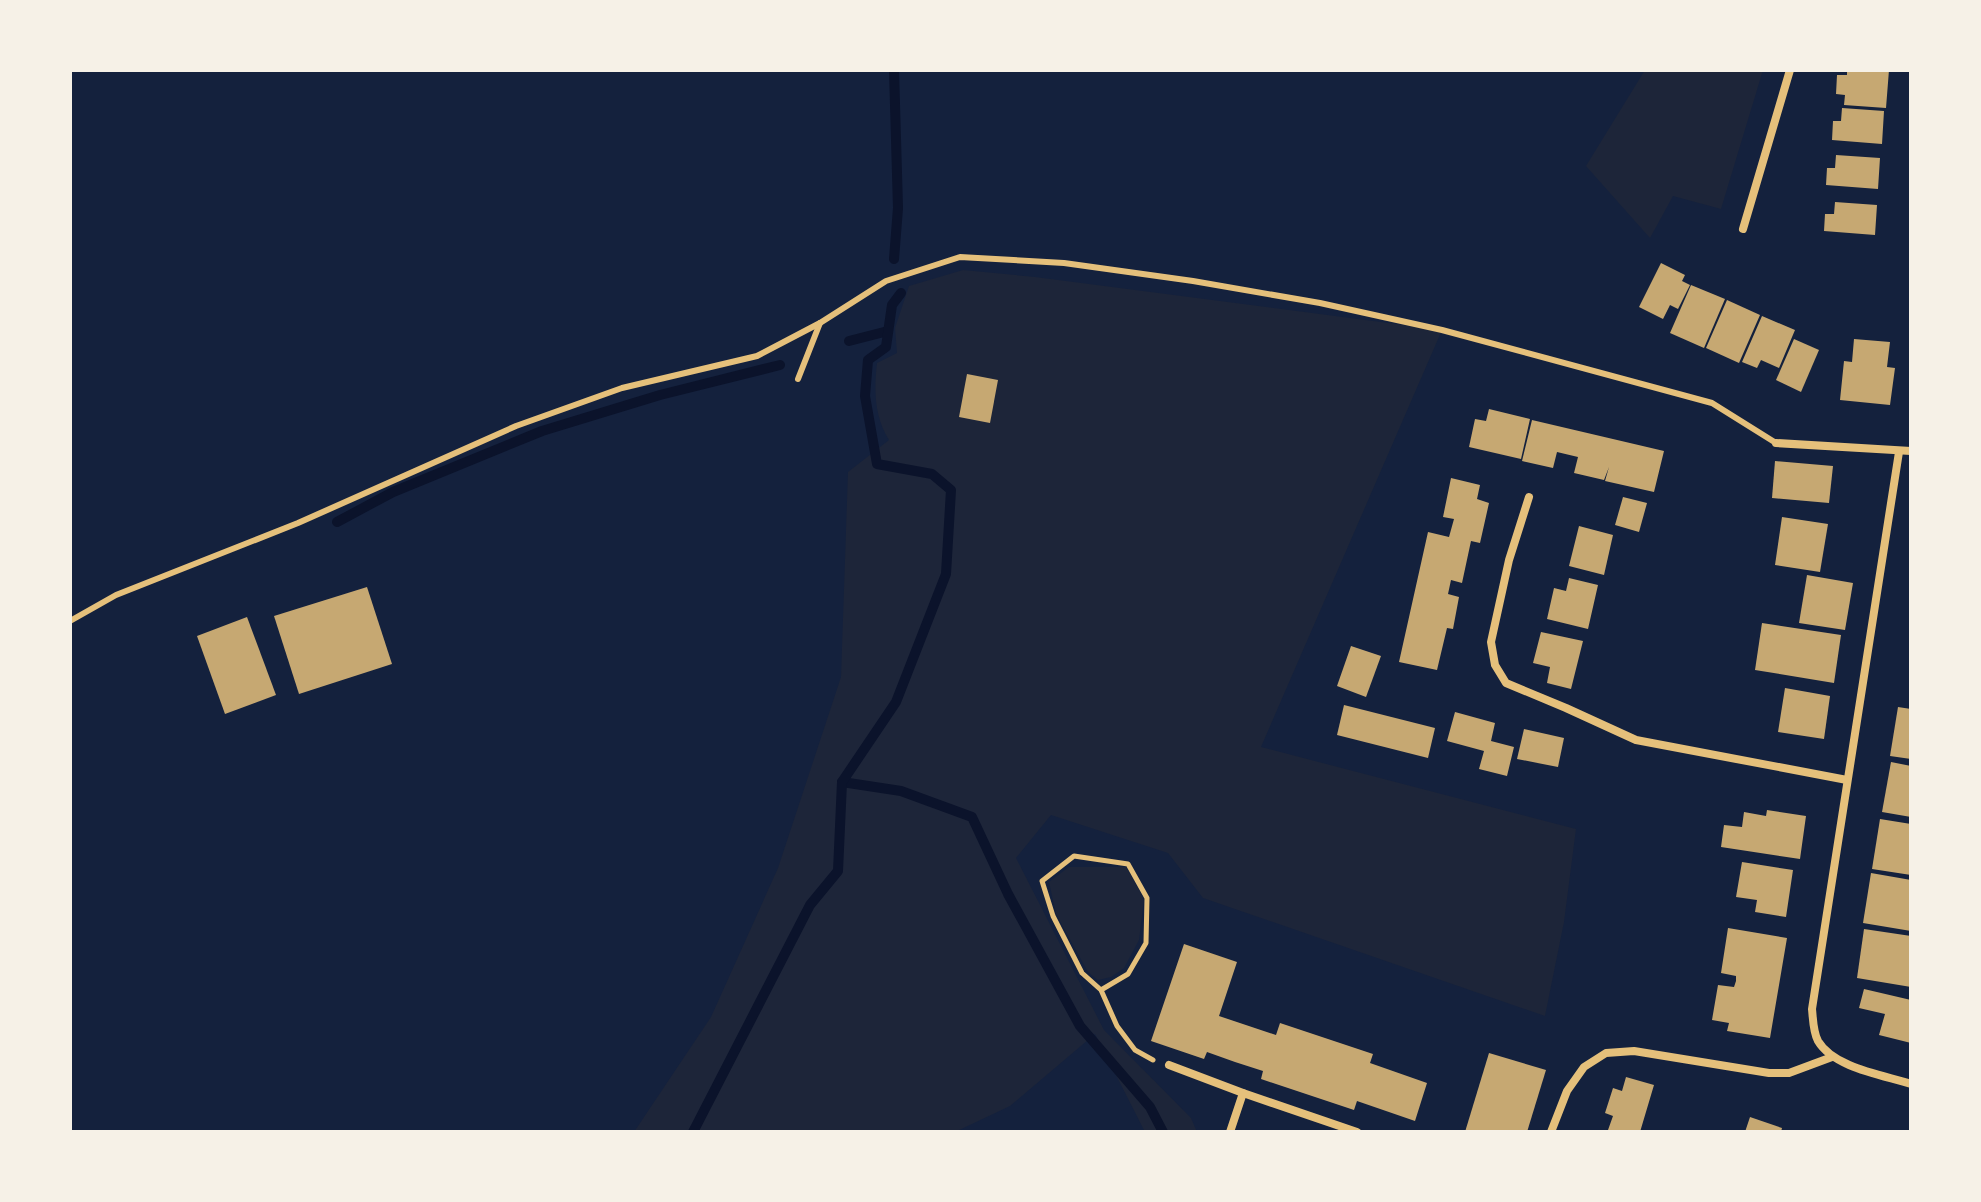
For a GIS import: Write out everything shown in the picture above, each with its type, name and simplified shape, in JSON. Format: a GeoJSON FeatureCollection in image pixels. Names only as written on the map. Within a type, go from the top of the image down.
{"type":"FeatureCollection","features":[{"type":"Feature","properties":{"kind":"street"},"geometry":{"type":"LineString","coordinates":[[1743,229],[1790,70]]}},
{"type":"Feature","properties":{"kind":"street"},"geometry":{"type":"LineString","coordinates":[[1776,443],[1911,451]]}},
{"type":"Feature","properties":{"kind":"street"},"geometry":{"type":"LineString","coordinates":[[1899,452],[1812,1009],[1817,1039],[1832,1057],[1911,1084]]}},
{"type":"Feature","properties":{"kind":"street"},"geometry":{"type":"LineString","coordinates":[[1529,497],[1509,560],[1491,642],[1495,665],[1506,683],[1636,740],[1847,780]]}},
{"type":"Feature","properties":{"kind":"street"},"geometry":{"type":"LineString","coordinates":[[1551,1132],[1575,1079],[1584,1067],[1606,1053],[1634,1051],[1769,1073],[1789,1073],[1832,1057]]}},
{"type":"Feature","properties":{"kind":"street"},"geometry":{"type":"LineString","coordinates":[[1169,1065],[1357,1132]]}},
{"type":"Feature","properties":{"kind":"street"},"geometry":{"type":"LineString","coordinates":[[1230,1132],[1243,1093]]}},
{"type":"Feature","properties":{"kind":"lane"},"geometry":{"type":"LineString","coordinates":[[70,621],[116,595],[298,523],[516,426],[622,388],[757,356],[820,323],[886,281],[960,257],[1064,263],[1207,283],[1320,303],[1442,330],[1712,403],[1776,443]]}},
{"type":"Feature","properties":{"kind":"lane"},"geometry":{"type":"LineString","coordinates":[[798,379],[820,323]]}},
{"type":"Feature","properties":{"kind":"path"},"geometry":{"type":"LineString","coordinates":[[1101,990],[1128,974],[1146,943],[1147,898],[1128,864],[1074,856],[1042,881],[1053,916],[1082,973],[1101,990],[1117,1026],[1135,1050],[1169,1065]]}},
{"type":"Feature","properties":{"kind":"shaded area"},"geometry":{"type":"Polygon","coordinates":[[[1645,70],[1763,70],[1721,209],[1673,196],[1650,238],[1586,166],[1645,70]]]}},
{"type":"Feature","properties":{"kind":"shaded area"},"geometry":{"type":"Polygon","coordinates":[[[963,270],[1442,330],[1261,747],[1576,829],[1564,922],[1545,1016],[1203,898],[1168,853],[1051,815],[1016,858],[1104,1030],[1191,1118],[1197,1132],[1145,1132],[1095,1034],[1010,1106],[955,1132],[634,1132],[711,1017],[778,868],[841,677],[848,472],[889,440],[880,422],[876,403],[877,363],[897,353],[895,328],[909,286],[963,270]]]}},
{"type":"Feature","properties":{"kind":"shaded area"},"geometry":{"type":"Polygon","coordinates":[[[1069,867],[1126,867],[1144,899],[1139,940],[1124,968],[1111,977],[1098,980],[1088,972],[1056,914],[1049,882],[1069,867]]]}},
{"type":"Feature","properties":{"kind":"building"},"geometry":{"type":"Polygon","coordinates":[[[1847,70],[1889,70],[1886,108],[1844,105],[1845,95],[1836,94],[1837,75],[1847,75],[1847,70]]]}},
{"type":"Feature","properties":{"kind":"building"},"geometry":{"type":"Polygon","coordinates":[[[1842,108],[1884,111],[1882,144],[1832,140],[1833,121],[1841,121],[1842,108]]]}},
{"type":"Feature","properties":{"kind":"building"},"geometry":{"type":"Polygon","coordinates":[[[1836,155],[1880,158],[1878,189],[1826,185],[1827,168],[1835,168],[1836,155]]]}},
{"type":"Feature","properties":{"kind":"building"},"geometry":{"type":"Polygon","coordinates":[[[1835,202],[1877,205],[1875,235],[1824,231],[1825,214],[1834,214],[1835,202]]]}},
{"type":"Feature","properties":{"kind":"building"},"geometry":{"type":"Polygon","coordinates":[[[1661,263],[1685,275],[1682,281],[1690,285],[1678,309],[1670,305],[1663,319],[1639,307],[1661,263]]]}},
{"type":"Feature","properties":{"kind":"building"},"geometry":{"type":"Polygon","coordinates":[[[1691,285],[1725,299],[1704,348],[1670,333],[1691,285]]]}},
{"type":"Feature","properties":{"kind":"building"},"geometry":{"type":"Polygon","coordinates":[[[1727,300],[1760,315],[1739,363],[1706,348],[1727,300]]]}},
{"type":"Feature","properties":{"kind":"building"},"geometry":{"type":"Polygon","coordinates":[[[1762,316],[1795,330],[1779,368],[1761,360],[1757,368],[1742,362],[1762,316]]]}},
{"type":"Feature","properties":{"kind":"building"},"geometry":{"type":"Polygon","coordinates":[[[1794,339],[1819,350],[1801,392],[1776,380],[1794,339]]]}},
{"type":"Feature","properties":{"kind":"building"},"geometry":{"type":"Polygon","coordinates":[[[1854,339],[1890,342],[1887,367],[1895,368],[1890,405],[1840,400],[1844,361],[1852,362],[1854,339]]]}},
{"type":"Feature","properties":{"kind":"building"},"geometry":{"type":"Polygon","coordinates":[[[967,374],[998,380],[990,423],[959,417],[967,374]]]}},
{"type":"Feature","properties":{"kind":"building"},"geometry":{"type":"Polygon","coordinates":[[[1489,409],[1530,419],[1521,459],[1469,447],[1475,419],[1486,421],[1489,409]]]}},
{"type":"Feature","properties":{"kind":"building"},"geometry":{"type":"Polygon","coordinates":[[[1532,420],[1664,451],[1654,492],[1605,481],[1609,467],[1604,480],[1574,473],[1578,457],[1557,452],[1553,468],[1522,461],[1532,420]]]}},
{"type":"Feature","properties":{"kind":"building"},"geometry":{"type":"Polygon","coordinates":[[[1775,461],[1833,466],[1829,503],[1772,498],[1775,461]]]}},
{"type":"Feature","properties":{"kind":"building"},"geometry":{"type":"Polygon","coordinates":[[[1451,478],[1480,485],[1477,499],[1489,503],[1480,543],[1471,541],[1462,583],[1451,580],[1448,594],[1459,597],[1453,629],[1447,628],[1437,670],[1399,662],[1428,532],[1449,537],[1454,519],[1443,517],[1451,478]]]}},
{"type":"Feature","properties":{"kind":"building"},"geometry":{"type":"Polygon","coordinates":[[[1623,497],[1647,503],[1639,532],[1615,525],[1623,497]]]}},
{"type":"Feature","properties":{"kind":"building"},"geometry":{"type":"Polygon","coordinates":[[[1782,517],[1828,524],[1820,572],[1775,565],[1782,517]]]}},
{"type":"Feature","properties":{"kind":"building"},"geometry":{"type":"Polygon","coordinates":[[[1579,526],[1613,535],[1604,575],[1569,566],[1579,526]]]}},
{"type":"Feature","properties":{"kind":"building"},"geometry":{"type":"Polygon","coordinates":[[[1807,575],[1853,583],[1845,630],[1799,623],[1807,575]]]}},
{"type":"Feature","properties":{"kind":"building"},"geometry":{"type":"Polygon","coordinates":[[[1569,578],[1598,585],[1588,629],[1547,619],[1554,588],[1566,591],[1569,578]]]}},
{"type":"Feature","properties":{"kind":"building"},"geometry":{"type":"Polygon","coordinates":[[[367,587],[392,664],[299,694],[274,616],[367,587]]]}},
{"type":"Feature","properties":{"kind":"building"},"geometry":{"type":"Polygon","coordinates":[[[247,617],[276,695],[225,714],[197,636],[247,617]]]}},
{"type":"Feature","properties":{"kind":"building"},"geometry":{"type":"Polygon","coordinates":[[[1762,623],[1841,635],[1834,683],[1755,670],[1762,623]]]}},
{"type":"Feature","properties":{"kind":"building"},"geometry":{"type":"Polygon","coordinates":[[[1541,632],[1583,641],[1571,689],[1547,683],[1550,667],[1533,663],[1541,632]]]}},
{"type":"Feature","properties":{"kind":"building"},"geometry":{"type":"Polygon","coordinates":[[[1351,646],[1381,656],[1366,697],[1337,686],[1351,646]]]}},
{"type":"Feature","properties":{"kind":"building"},"geometry":{"type":"Polygon","coordinates":[[[1785,688],[1830,696],[1824,739],[1778,732],[1785,688]]]}},
{"type":"Feature","properties":{"kind":"building"},"geometry":{"type":"Polygon","coordinates":[[[1344,705],[1435,728],[1428,758],[1337,735],[1344,705]]]}},
{"type":"Feature","properties":{"kind":"building"},"geometry":{"type":"Polygon","coordinates":[[[1898,707],[1911,709],[1911,759],[1890,756],[1898,707]]]}},
{"type":"Feature","properties":{"kind":"building"},"geometry":{"type":"Polygon","coordinates":[[[1455,712],[1495,723],[1491,741],[1514,747],[1507,776],[1479,769],[1484,751],[1447,741],[1455,712]]]}},
{"type":"Feature","properties":{"kind":"building"},"geometry":{"type":"Polygon","coordinates":[[[1524,729],[1564,738],[1558,767],[1517,759],[1524,729]]]}},
{"type":"Feature","properties":{"kind":"building"},"geometry":{"type":"Polygon","coordinates":[[[1891,762],[1911,766],[1911,817],[1882,812],[1891,762]]]}},
{"type":"Feature","properties":{"kind":"building"},"geometry":{"type":"Polygon","coordinates":[[[1767,810],[1806,816],[1800,859],[1721,847],[1724,825],[1742,827],[1744,812],[1766,816],[1767,810]]]}},
{"type":"Feature","properties":{"kind":"building"},"geometry":{"type":"Polygon","coordinates":[[[1880,819],[1911,824],[1911,875],[1872,869],[1880,819]]]}},
{"type":"Feature","properties":{"kind":"building"},"geometry":{"type":"Polygon","coordinates":[[[1742,862],[1793,870],[1786,917],[1755,912],[1757,900],[1736,897],[1742,862]]]}},
{"type":"Feature","properties":{"kind":"building"},"geometry":{"type":"Polygon","coordinates":[[[1871,873],[1911,880],[1911,931],[1863,923],[1871,873]]]}},
{"type":"Feature","properties":{"kind":"building"},"geometry":{"type":"Polygon","coordinates":[[[1728,928],[1787,938],[1770,1038],[1727,1031],[1729,1023],[1712,1020],[1718,985],[1734,987],[1736,981],[1736,976],[1721,973],[1728,928]]]}},
{"type":"Feature","properties":{"kind":"building"},"geometry":{"type":"Polygon","coordinates":[[[1864,929],[1911,936],[1911,987],[1857,978],[1864,929]]]}},
{"type":"Feature","properties":{"kind":"building"},"geometry":{"type":"Polygon","coordinates":[[[1184,944],[1237,962],[1219,1016],[1276,1035],[1280,1023],[1373,1054],[1370,1063],[1427,1083],[1415,1121],[1357,1101],[1354,1110],[1261,1079],[1263,1071],[1207,1052],[1204,1059],[1151,1041],[1184,944]]]}},
{"type":"Feature","properties":{"kind":"building"},"geometry":{"type":"Polygon","coordinates":[[[1864,989],[1911,1000],[1911,1043],[1879,1035],[1885,1014],[1859,1008],[1864,989]]]}},
{"type":"Feature","properties":{"kind":"building"},"geometry":{"type":"Polygon","coordinates":[[[1489,1053],[1546,1070],[1527,1132],[1465,1132],[1489,1053]]]}},
{"type":"Feature","properties":{"kind":"building"},"geometry":{"type":"Polygon","coordinates":[[[1626,1077],[1654,1085],[1640,1132],[1608,1130],[1613,1116],[1605,1113],[1613,1088],[1622,1091],[1626,1077]]]}},
{"type":"Feature","properties":{"kind":"building"},"geometry":{"type":"Polygon","coordinates":[[[1750,1117],[1782,1128],[1781,1132],[1745,1132],[1750,1117]]]}},
{"type":"Feature","properties":{"kind":"waterway"},"geometry":{"type":"LineString","coordinates":[[894,70],[898,208],[894,259]]}},
{"type":"Feature","properties":{"kind":"waterway"},"geometry":{"type":"LineString","coordinates":[[693,1132],[810,905],[838,871],[842,782],[896,702],[946,574],[951,490],[932,474],[877,464],[865,396],[868,360],[886,347],[892,305],[901,293]]}},
{"type":"Feature","properties":{"kind":"waterway"},"geometry":{"type":"LineString","coordinates":[[849,341],[888,331]]}},
{"type":"Feature","properties":{"kind":"waterway"},"geometry":{"type":"LineString","coordinates":[[337,522],[393,492],[542,431],[660,395],[780,365]]}},
{"type":"Feature","properties":{"kind":"waterway"},"geometry":{"type":"LineString","coordinates":[[842,782],[901,791],[972,817],[1008,894],[1080,1026],[1150,1107],[1163,1132]]}}]}
